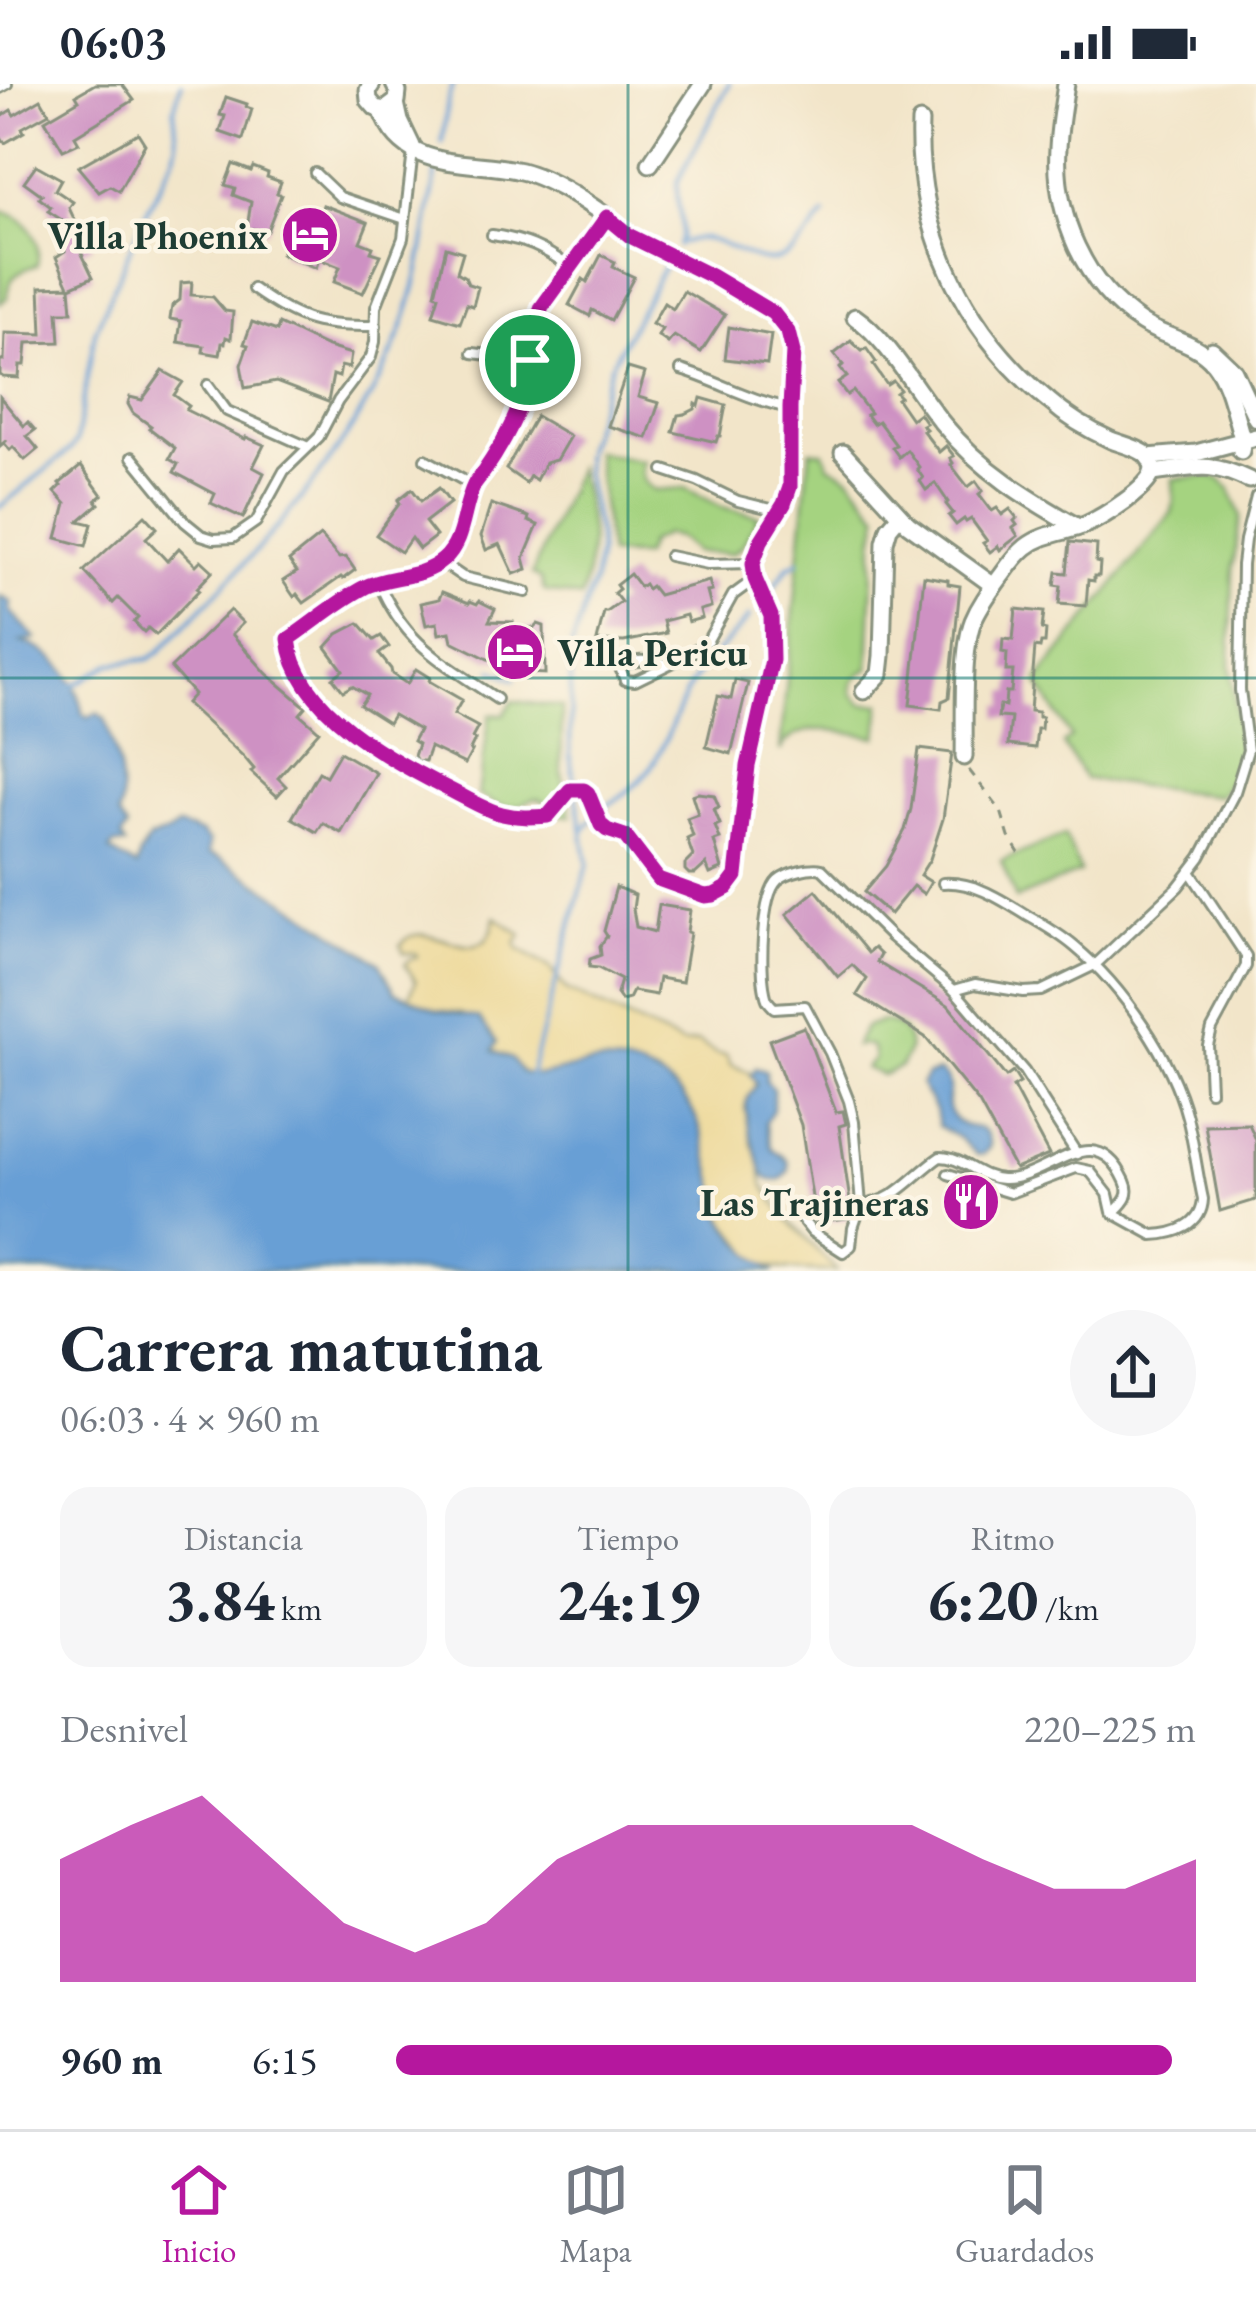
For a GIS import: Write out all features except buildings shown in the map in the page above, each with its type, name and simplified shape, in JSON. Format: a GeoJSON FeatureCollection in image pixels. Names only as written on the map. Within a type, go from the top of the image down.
{"type":"FeatureCollection","features":[{"type":"Feature","properties":{"kind":"street"},"geometry":{"type":"LineString","coordinates":[[372,84],[369,100],[388,106]]}},
{"type":"Feature","properties":{"kind":"street"},"geometry":{"type":"LineString","coordinates":[[394,84],[398,92],[388,106],[390,130],[413,149],[450,163],[520,170],[607,217]]}},
{"type":"Feature","properties":{"kind":"street"},"geometry":{"type":"LineString","coordinates":[[650,164],[704,84]]}},
{"type":"Feature","properties":{"kind":"street"},"geometry":{"type":"LineString","coordinates":[[1066,84],[1058,179],[1071,235],[1093,274],[1124,309],[1147,326],[1203,352],[1218,369],[1246,443],[1239,465],[1253,482]]}},
{"type":"Feature","properties":{"kind":"street"},"geometry":{"type":"LineString","coordinates":[[920,122],[920,169],[928,214],[945,263],[972,313],[1006,359],[1049,402],[1150,465],[1218,466],[1253,482]]}},
{"type":"Feature","properties":{"kind":"street"},"geometry":{"type":"LineString","coordinates":[[855,317],[875,334],[975,458],[1008,485],[1078,527]]}},
{"type":"Feature","properties":{"kind":"street"},"geometry":{"type":"LineString","coordinates":[[1186,343],[1212,350],[1229,365],[1256,418]]}},
{"type":"Feature","properties":{"kind":"street"},"geometry":{"type":"LineString","coordinates":[[1150,465],[1246,443]]}},
{"type":"Feature","properties":{"kind":"street"},"geometry":{"type":"LineString","coordinates":[[843,453],[899,515],[994,586]]}},
{"type":"Feature","properties":{"kind":"street"},"geometry":{"type":"LineString","coordinates":[[964,757],[969,635],[994,586],[1030,544],[1095,519],[1146,485],[1150,465]]}},
{"type":"Feature","properties":{"kind":"street"},"geometry":{"type":"LineString","coordinates":[[865,691],[880,674],[885,542],[899,515]]}},
{"type":"Feature","properties":{"kind":"lane"},"geometry":{"type":"LineString","coordinates":[[132,457],[192,529],[205,537],[237,536],[256,522],[284,471],[319,437],[338,401],[371,357],[376,307],[399,251],[413,149]]}},
{"type":"Feature","properties":{"kind":"lane"},"geometry":{"type":"LineString","coordinates":[[315,173],[340,197],[405,219]]}},
{"type":"Feature","properties":{"kind":"lane"},"geometry":{"type":"LineString","coordinates":[[548,816],[524,818],[496,812],[403,765],[336,718],[295,668],[289,639],[361,590],[421,572],[451,552],[474,485],[521,403],[542,307],[607,217],[630,236],[725,283],[773,313],[788,332],[793,352],[790,487],[753,563],[771,616],[772,660],[748,766],[736,876],[727,888],[705,896],[658,879],[642,855]]}},
{"type":"Feature","properties":{"kind":"lane"},"geometry":{"type":"LineString","coordinates":[[492,236],[544,248],[570,267]]}},
{"type":"Feature","properties":{"kind":"lane"},"geometry":{"type":"LineString","coordinates":[[253,290],[315,323],[376,326]]}},
{"type":"Feature","properties":{"kind":"lane"},"geometry":{"type":"LineString","coordinates":[[473,353],[530,360]]}},
{"type":"Feature","properties":{"kind":"lane"},"geometry":{"type":"LineString","coordinates":[[681,370],[752,400],[790,408]]}},
{"type":"Feature","properties":{"kind":"lane"},"geometry":{"type":"LineString","coordinates":[[208,386],[227,410],[308,447]]}},
{"type":"Feature","properties":{"kind":"lane"},"geometry":{"type":"LineString","coordinates":[[425,459],[474,485]]}},
{"type":"Feature","properties":{"kind":"lane"},"geometry":{"type":"LineString","coordinates":[[664,470],[739,501],[779,511]]}},
{"type":"Feature","properties":{"kind":"lane"},"geometry":{"type":"LineString","coordinates":[[954,990],[975,984],[1041,991],[1095,965],[1191,873],[1235,793],[1247,758],[1240,690],[1242,565],[1256,497]]}},
{"type":"Feature","properties":{"kind":"lane"},"geometry":{"type":"LineString","coordinates":[[669,556],[708,564],[753,563]]}},
{"type":"Feature","properties":{"kind":"lane"},"geometry":{"type":"LineString","coordinates":[[441,562],[463,577],[526,592]]}},
{"type":"Feature","properties":{"kind":"lane"},"geometry":{"type":"LineString","coordinates":[[667,664],[638,660],[620,668],[620,674],[635,681],[688,655],[708,640],[733,595],[755,579]]}},
{"type":"Feature","properties":{"kind":"lane"},"geometry":{"type":"LineString","coordinates":[[379,583],[400,625],[416,642],[497,699]]}},
{"type":"Feature","properties":{"kind":"lane"},"geometry":{"type":"LineString","coordinates":[[798,1214],[812,1232],[843,1252],[851,1246],[862,1204],[849,1101],[830,1053],[805,1006],[774,1008],[765,996],[762,967],[767,905],[779,879],[814,867],[822,869],[890,938],[954,990],[1024,1070],[1077,1154]]}},
{"type":"Feature","properties":{"kind":"lane"},"geometry":{"type":"LineString","coordinates":[[1191,873],[1246,956],[1246,967],[1212,1030],[1210,1091]]}},
{"type":"Feature","properties":{"kind":"lane"},"geometry":{"type":"LineString","coordinates":[[943,884],[969,885],[993,896],[1073,944],[1095,965],[1147,1033],[1172,1076],[1187,1118],[1204,1203],[1194,1222],[1160,1235],[1113,1213],[1108,1194],[1090,1172],[1076,1168],[1010,1193],[948,1174]]}},
{"type":"Feature","properties":{"kind":"lane"},"geometry":{"type":"LineString","coordinates":[[862,1204],[893,1196],[940,1157],[1006,1180],[1077,1154],[1106,1154],[1128,1192],[1113,1213]]}},
{"type":"Feature","properties":{"kind":"path"},"geometry":{"type":"LineString","coordinates":[[964,757],[972,777],[1001,811],[1019,854]]}},
{"type":"Feature","properties":{"kind":"path"},"geometry":{"type":"LineString","coordinates":[[548,816],[570,790],[584,790],[601,825],[621,833],[642,855]]}},
{"type":"Feature","properties":{"kind":"green space"},"geometry":{"type":"Polygon","coordinates":[[[0,211],[25,223],[35,237],[38,255],[37,265],[15,276],[7,298],[0,303],[0,211]]]}},
{"type":"Feature","properties":{"kind":"green space"},"geometry":{"type":"Polygon","coordinates":[[[810,450],[824,452],[829,465],[850,477],[879,515],[869,669],[855,678],[852,694],[863,704],[881,704],[877,737],[810,731],[788,740],[780,751],[810,450]]]}},
{"type":"Feature","properties":{"kind":"green space"},"geometry":{"type":"Polygon","coordinates":[[[595,451],[643,461],[643,478],[655,490],[685,488],[722,507],[759,516],[732,554],[695,552],[678,537],[666,534],[649,542],[644,556],[609,555],[595,451]]]}},
{"type":"Feature","properties":{"kind":"green space"},"geometry":{"type":"Polygon","coordinates":[[[577,468],[590,532],[581,598],[544,591],[541,580],[532,574],[577,468]]]}},
{"type":"Feature","properties":{"kind":"green space"},"geometry":{"type":"Polygon","coordinates":[[[1208,476],[1230,489],[1241,516],[1233,567],[1230,665],[1241,748],[1231,780],[1219,796],[1085,779],[1063,744],[1071,737],[1039,679],[1172,512],[1173,479],[1208,476]]]}},
{"type":"Feature","properties":{"kind":"green space"},"geometry":{"type":"Polygon","coordinates":[[[513,701],[562,707],[561,768],[571,816],[553,814],[542,800],[508,807],[478,795],[490,715],[504,714],[513,701]]]}},
{"type":"Feature","properties":{"kind":"green space"},"geometry":{"type":"Polygon","coordinates":[[[1065,835],[1080,872],[1016,899],[1001,861],[1065,835]]]}},
{"type":"Feature","properties":{"kind":"green space"},"geometry":{"type":"Polygon","coordinates":[[[882,1021],[902,1030],[909,1050],[900,1067],[882,1075],[865,1068],[874,1059],[872,1048],[855,1046],[864,1028],[882,1021]]]}},
{"type":"Feature","properties":{"kind":"sand"},"geometry":{"type":"Polygon","coordinates":[[[495,917],[522,935],[517,948],[550,968],[566,990],[683,1044],[698,1042],[752,1073],[756,1083],[745,1107],[763,1184],[785,1217],[837,1271],[777,1268],[754,1258],[714,1201],[719,1196],[701,1134],[670,1085],[652,1074],[606,1063],[528,1075],[491,1049],[461,1013],[437,1010],[409,997],[416,981],[405,965],[417,957],[404,953],[400,945],[411,936],[427,935],[474,946],[490,933],[495,917]]]}},
{"type":"Feature","properties":{"kind":"water"},"geometry":{"type":"Polygon","coordinates":[[[0,596],[11,602],[10,611],[36,638],[22,642],[45,652],[71,679],[82,713],[88,717],[97,713],[105,719],[121,781],[118,816],[127,828],[121,837],[125,845],[113,845],[110,851],[137,867],[150,838],[178,826],[201,833],[209,842],[208,854],[379,962],[395,991],[437,1010],[479,1018],[497,1042],[493,1051],[512,1059],[521,1072],[545,1074],[600,1063],[633,1067],[663,1080],[695,1116],[719,1197],[714,1201],[725,1221],[748,1250],[776,1271],[0,1271],[0,596]]]}},
{"type":"Feature","properties":{"kind":"water"},"geometry":{"type":"Polygon","coordinates":[[[756,1068],[766,1071],[766,1082],[773,1089],[773,1110],[765,1122],[771,1147],[788,1163],[788,1172],[777,1180],[764,1176],[748,1126],[746,1106],[756,1084],[751,1075],[756,1068]]]}},
{"type":"Feature","properties":{"kind":"water"},"geometry":{"type":"Polygon","coordinates":[[[939,1072],[948,1083],[953,1117],[988,1137],[990,1146],[984,1154],[977,1155],[938,1126],[921,1085],[927,1075],[939,1072]]]}},
{"type":"Feature","properties":{"kind":"waterway"},"geometry":{"type":"LineString","coordinates":[[0,507],[76,442],[95,332],[174,156],[174,109],[181,84]]}},
{"type":"Feature","properties":{"kind":"waterway"},"geometry":{"type":"LineString","coordinates":[[442,143],[453,84]]}},
{"type":"Feature","properties":{"kind":"waterway"},"geometry":{"type":"LineString","coordinates":[[678,246],[682,230],[678,181],[729,84]]}},
{"type":"Feature","properties":{"kind":"waterway"},"geometry":{"type":"LineString","coordinates":[[74,685],[110,664],[149,659],[158,653],[263,543],[327,464],[356,422],[401,331],[419,272],[437,169]]}},
{"type":"Feature","properties":{"kind":"waterway"},"geometry":{"type":"LineString","coordinates":[[682,243],[711,240],[751,257],[778,259],[797,248],[825,215]]}},
{"type":"Feature","properties":{"kind":"waterway"},"geometry":{"type":"LineString","coordinates":[[530,1076],[588,864],[570,756],[571,648],[599,552],[584,455],[611,365],[665,265]]}},
{"type":"Feature","properties":{"kind":"waterway"},"geometry":{"type":"LineString","coordinates":[[774,587],[788,567],[799,561]]}},
{"type":"Feature","properties":{"kind":"waterway"},"geometry":{"type":"LineString","coordinates":[[583,832],[596,815],[645,775],[694,680],[749,617]]}},
{"type":"Feature","properties":{"kind":"waterway"},"geometry":{"type":"LineString","coordinates":[[493,670],[515,679]]}},
{"type":"Feature","properties":{"kind":"place","name":"Villa Phoenix"},"geometry":{"type":"Point","coordinates":[310,235]}},
{"type":"Feature","properties":{"kind":"place","name":"Villa Pericu"},"geometry":{"type":"Point","coordinates":[515,652]}},
{"type":"Feature","properties":{"kind":"place","name":"Las Trajineras"},"geometry":{"type":"Point","coordinates":[971,1202]}},
{"type":"Feature","properties":{"kind":"route"},"geometry":{"type":"LineString","coordinates":[[607,217],[630,236],[753,298],[788,332],[793,352],[790,487],[753,563],[771,616],[772,660],[748,766],[736,876],[714,895],[658,879],[625,836],[601,825],[584,790],[570,790],[548,816],[516,817],[491,810],[413,770],[336,718],[295,668],[289,639],[366,587],[421,572],[451,552],[474,485],[521,403],[530,360],[542,307],[607,217]]}}]}
